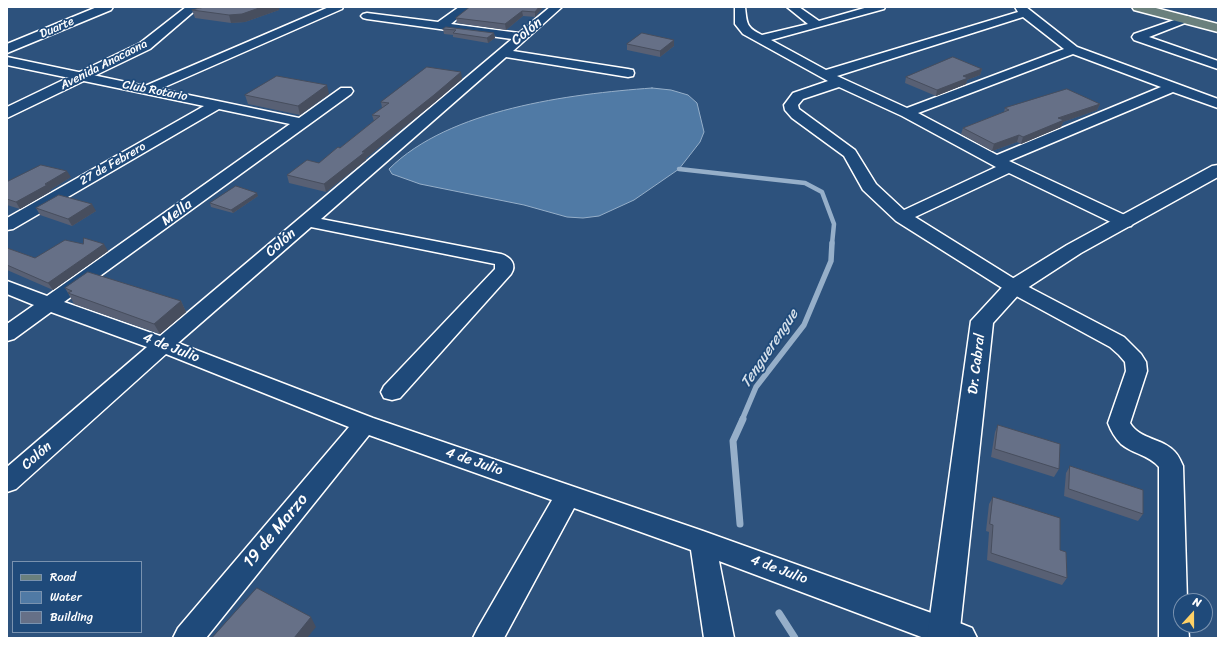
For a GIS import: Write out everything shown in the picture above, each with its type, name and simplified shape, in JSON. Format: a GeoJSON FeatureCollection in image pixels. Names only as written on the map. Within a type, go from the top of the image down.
{"type":"FeatureCollection","features":[{"type":"Feature","properties":{"kind":"main road"},"geometry":{"type":"LineString","coordinates":[[1138,7],[1218,28]]}},
{"type":"Feature","properties":{"kind":"main road"},"geometry":{"type":"LineString","coordinates":[[1158,7],[1218,24]]}},
{"type":"Feature","properties":{"kind":"street","name":"Duarte"},"geometry":{"type":"LineString","coordinates":[[7,49],[107,7]]}},
{"type":"Feature","properties":{"kind":"street","name":"Avenida Anacaona"},"geometry":{"type":"LineString","coordinates":[[7,113],[145,46],[193,7]]}},
{"type":"Feature","properties":{"kind":"street"},"geometry":{"type":"LineString","coordinates":[[314,7],[336,8]]}},
{"type":"Feature","properties":{"kind":"street"},"geometry":{"type":"LineString","coordinates":[[442,25],[466,7]]}},
{"type":"Feature","properties":{"kind":"street"},"geometry":{"type":"LineString","coordinates":[[740,7],[741,24],[747,32],[832,78],[907,113],[1003,164],[1125,222]]}},
{"type":"Feature","properties":{"kind":"street"},"geometry":{"type":"LineString","coordinates":[[792,7],[817,25]]}},
{"type":"Feature","properties":{"kind":"street"},"geometry":{"type":"LineString","coordinates":[[760,39],[817,25],[876,7]]}},
{"type":"Feature","properties":{"kind":"street"},"geometry":{"type":"LineString","coordinates":[[147,90],[336,8]]}},
{"type":"Feature","properties":{"kind":"street","name":"Colón"},"geometry":{"type":"LineString","coordinates":[[7,482],[553,8]]}},
{"type":"Feature","properties":{"kind":"street"},"geometry":{"type":"LineString","coordinates":[[1174,638],[1171,466],[1169,461],[1163,455],[1129,439],[1122,431],[1119,423],[1135,377],[1137,366],[1131,354],[1117,342],[1014,287],[902,217],[869,187],[850,153],[797,115],[792,110],[791,105],[798,96],[832,78],[1023,10],[1073,50],[1218,104]]}},
{"type":"Feature","properties":{"kind":"street"},"geometry":{"type":"LineString","coordinates":[[367,16],[442,25],[521,37]]}},
{"type":"Feature","properties":{"kind":"street"},"geometry":{"type":"LineString","coordinates":[[1186,19],[1138,38],[1218,65]]}},
{"type":"Feature","properties":{"kind":"street"},"geometry":{"type":"LineString","coordinates":[[907,113],[1073,50]]}},
{"type":"Feature","properties":{"kind":"street"},"geometry":{"type":"LineString","coordinates":[[502,53],[628,73]]}},
{"type":"Feature","properties":{"kind":"street","name":"Club Rotario"},"geometry":{"type":"LineString","coordinates":[[7,61],[303,122]]}},
{"type":"Feature","properties":{"kind":"street"},"geometry":{"type":"LineString","coordinates":[[902,217],[1003,164],[1173,87]]}},
{"type":"Feature","properties":{"kind":"street","name":"Mella"},"geometry":{"type":"LineString","coordinates":[[7,334],[346,91]]}},
{"type":"Feature","properties":{"kind":"street","name":"27 de Febrero"},"geometry":{"type":"LineString","coordinates":[[7,225],[218,104]]}},
{"type":"Feature","properties":{"kind":"street","name":"Dr. Cabral"},"geometry":{"type":"LineString","coordinates":[[949,636],[982,321],[1014,287],[1074,249],[1218,170]]}},
{"type":"Feature","properties":{"kind":"street"},"geometry":{"type":"LineString","coordinates":[[306,222],[501,260],[504,263],[504,270],[392,392]]}},
{"type":"Feature","properties":{"kind":"street","name":"4 de Julio"},"geometry":{"type":"LineString","coordinates":[[7,287],[49,304],[163,345],[365,424],[704,543],[949,636]]}},
{"type":"Feature","properties":{"kind":"street","name":"19 de Marzo"},"geometry":{"type":"LineString","coordinates":[[188,638],[365,424]]}},
{"type":"Feature","properties":{"kind":"street"},"geometry":{"type":"LineString","coordinates":[[488,638],[568,495]]}},
{"type":"Feature","properties":{"kind":"street"},"geometry":{"type":"LineString","coordinates":[[704,543],[719,638]]}},
{"type":"Feature","properties":{"kind":"water"},"geometry":{"type":"Polygon","coordinates":[[[652,88],[671,90],[688,95],[697,103],[704,132],[700,142],[679,169],[634,200],[599,216],[583,218],[567,217],[524,205],[420,184],[392,174],[389,169],[414,149],[444,132],[477,119],[512,108],[549,100],[652,88]]]}},
{"type":"Feature","properties":{"kind":"building"},"geometry":{"type":"Polygon","coordinates":[[[205,7],[262,7],[242,14],[229,15],[192,10],[205,7]]]}},
{"type":"Feature","properties":{"kind":"building"},"geometry":{"type":"Polygon","coordinates":[[[470,7],[539,7],[535,12],[522,11],[505,24],[456,18],[470,7]]]}},
{"type":"Feature","properties":{"kind":"building"},"geometry":{"type":"Polygon","coordinates":[[[446,27],[494,33],[487,38],[453,33],[456,30],[443,29],[446,27]]]}},
{"type":"Feature","properties":{"kind":"building"},"geometry":{"type":"Polygon","coordinates":[[[642,33],[674,40],[660,51],[627,44],[642,33]]]}},
{"type":"Feature","properties":{"kind":"building"},"geometry":{"type":"Polygon","coordinates":[[[953,57],[982,69],[963,76],[968,78],[937,90],[906,77],[953,57]]]}},
{"type":"Feature","properties":{"kind":"building"},"geometry":{"type":"Polygon","coordinates":[[[427,67],[461,72],[324,184],[287,175],[307,160],[319,163],[338,147],[340,148],[380,116],[372,115],[389,103],[381,102],[427,67]]]}},
{"type":"Feature","properties":{"kind":"building"},"geometry":{"type":"Polygon","coordinates":[[[277,76],[327,85],[298,106],[245,95],[277,76]]]}},
{"type":"Feature","properties":{"kind":"building"},"geometry":{"type":"Polygon","coordinates":[[[1067,89],[1100,104],[1058,118],[1064,120],[1023,137],[1019,135],[994,144],[963,128],[1009,110],[1005,108],[1067,89]]]}},
{"type":"Feature","properties":{"kind":"building"},"geometry":{"type":"Polygon","coordinates":[[[41,165],[67,171],[45,184],[47,185],[16,202],[7,199],[7,182],[41,165]]]}},
{"type":"Feature","properties":{"kind":"building"},"geometry":{"type":"Polygon","coordinates":[[[236,186],[257,193],[231,210],[210,203],[236,186]]]}},
{"type":"Feature","properties":{"kind":"building"},"geometry":{"type":"Polygon","coordinates":[[[59,195],[92,204],[68,219],[36,208],[59,195]]]}},
{"type":"Feature","properties":{"kind":"building"},"geometry":{"type":"Polygon","coordinates":[[[84,238],[104,244],[48,283],[7,265],[7,248],[35,258],[65,240],[83,244],[84,238]]]}},
{"type":"Feature","properties":{"kind":"building"},"geometry":{"type":"Polygon","coordinates":[[[88,272],[181,301],[154,324],[68,293],[72,291],[65,288],[88,272]]]}},
{"type":"Feature","properties":{"kind":"building"},"geometry":{"type":"Polygon","coordinates":[[[998,425],[1060,444],[1059,469],[995,449],[998,425]]]}},
{"type":"Feature","properties":{"kind":"building"},"geometry":{"type":"Polygon","coordinates":[[[1070,466],[1143,490],[1143,514],[1069,489],[1070,466]]]}},
{"type":"Feature","properties":{"kind":"building"},"geometry":{"type":"Polygon","coordinates":[[[993,497],[1060,518],[1060,550],[1066,552],[1067,578],[991,553],[993,525],[990,524],[993,497]]]}},
{"type":"Feature","properties":{"kind":"building"},"geometry":{"type":"Polygon","coordinates":[[[257,588],[311,617],[294,638],[212,638],[257,588]]]}},
{"type":"Feature","properties":{"kind":"waterway","name":"Tenguerengue"},"geometry":{"type":"LineString","coordinates":[[679,169],[805,183],[822,192],[834,224],[832,244]]}},
{"type":"Feature","properties":{"kind":"waterway","name":"Tenguerengue"},"geometry":{"type":"LineString","coordinates":[[742,420],[756,387],[804,325],[831,261],[832,243]]}},
{"type":"Feature","properties":{"kind":"waterway","name":"Tenguerengue"},"geometry":{"type":"LineString","coordinates":[[740,524],[733,441],[743,419]]}},
{"type":"Feature","properties":{"kind":"waterway","name":"Tenguerengue"},"geometry":{"type":"LineString","coordinates":[[779,613],[795,638]]}}]}
